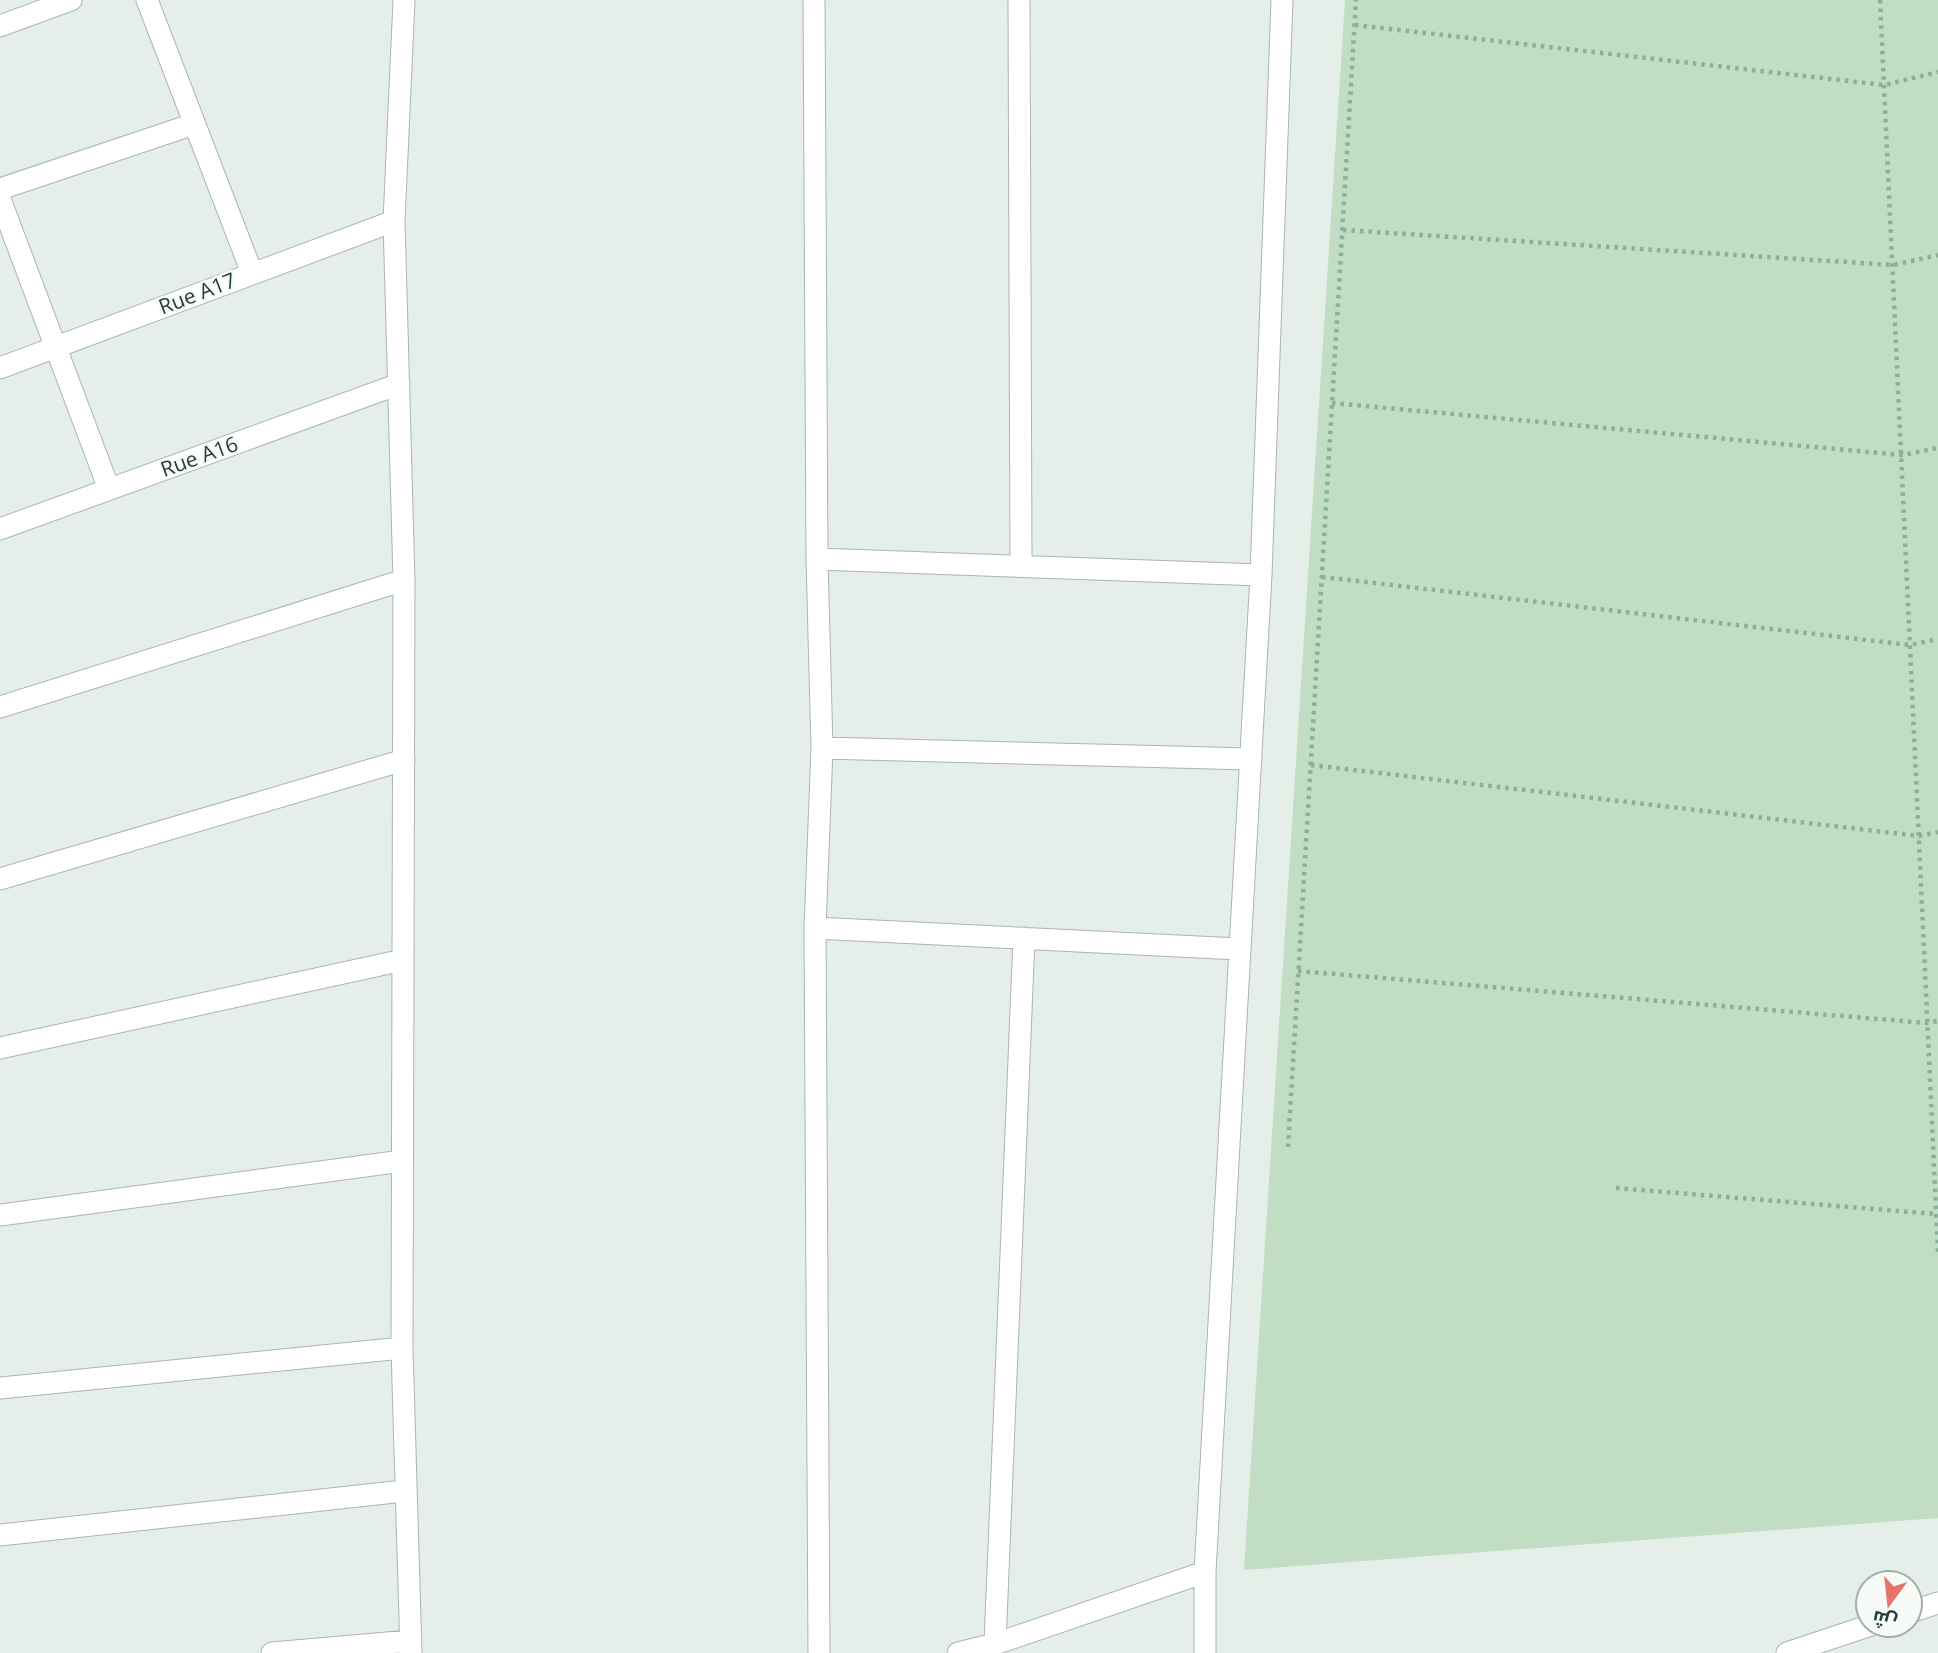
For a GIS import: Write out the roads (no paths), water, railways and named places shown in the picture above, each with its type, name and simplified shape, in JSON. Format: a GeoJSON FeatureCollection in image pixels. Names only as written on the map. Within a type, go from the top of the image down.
{"type":"FeatureCollection","features":[{"type":"Feature","properties":{"kind":"street"},"geometry":{"type":"LineString","coordinates":[[0,26],[71,0]]}},
{"type":"Feature","properties":{"kind":"street"},"geometry":{"type":"LineString","coordinates":[[147,0],[252,273]]}},
{"type":"Feature","properties":{"kind":"street"},"geometry":{"type":"LineString","coordinates":[[272,1653],[411,1647],[404,1490],[402,1348],[404,580],[394,221],[404,0]]}},
{"type":"Feature","properties":{"kind":"street"},"geometry":{"type":"LineString","coordinates":[[814,0],[817,559],[822,748],[815,928],[819,1653]]}},
{"type":"Feature","properties":{"kind":"street"},"geometry":{"type":"LineString","coordinates":[[1019,0],[1021,566]]}},
{"type":"Feature","properties":{"kind":"street"},"geometry":{"type":"LineString","coordinates":[[1205,1653],[1205,1572],[1261,575],[1282,0]]}},
{"type":"Feature","properties":{"kind":"street"},"geometry":{"type":"LineString","coordinates":[[0,190],[194,124]]}},
{"type":"Feature","properties":{"kind":"street"},"geometry":{"type":"LineString","coordinates":[[0,199],[109,489]]}},
{"type":"Feature","properties":{"kind":"street","name":"Rue A17"},"geometry":{"type":"LineString","coordinates":[[0,368],[394,221]]}},
{"type":"Feature","properties":{"kind":"street","name":"Rue A16"},"geometry":{"type":"LineString","coordinates":[[0,529],[399,384]]}},
{"type":"Feature","properties":{"kind":"street"},"geometry":{"type":"LineString","coordinates":[[817,559],[1261,575]]}},
{"type":"Feature","properties":{"kind":"street"},"geometry":{"type":"LineString","coordinates":[[0,706],[404,580]]}},
{"type":"Feature","properties":{"kind":"street"},"geometry":{"type":"LineString","coordinates":[[822,748],[1251,759]]}},
{"type":"Feature","properties":{"kind":"street"},"geometry":{"type":"LineString","coordinates":[[0,879],[404,760]]}},
{"type":"Feature","properties":{"kind":"street"},"geometry":{"type":"LineString","coordinates":[[815,928],[1239,949]]}},
{"type":"Feature","properties":{"kind":"street"},"geometry":{"type":"LineString","coordinates":[[995,1644],[1024,938]]}},
{"type":"Feature","properties":{"kind":"street"},"geometry":{"type":"LineString","coordinates":[[0,1048],[403,960]]}},
{"type":"Feature","properties":{"kind":"street"},"geometry":{"type":"LineString","coordinates":[[0,1215],[402,1161]]}},
{"type":"Feature","properties":{"kind":"street"},"geometry":{"type":"LineString","coordinates":[[0,1388],[402,1348]]}},
{"type":"Feature","properties":{"kind":"street"},"geometry":{"type":"LineString","coordinates":[[0,1535],[404,1490]]}},
{"type":"Feature","properties":{"kind":"street"},"geometry":{"type":"LineString","coordinates":[[958,1653],[995,1644],[1205,1572]]}},
{"type":"Feature","properties":{"kind":"street"},"geometry":{"type":"LineString","coordinates":[[1787,1653],[1854,1631]]}}]}
